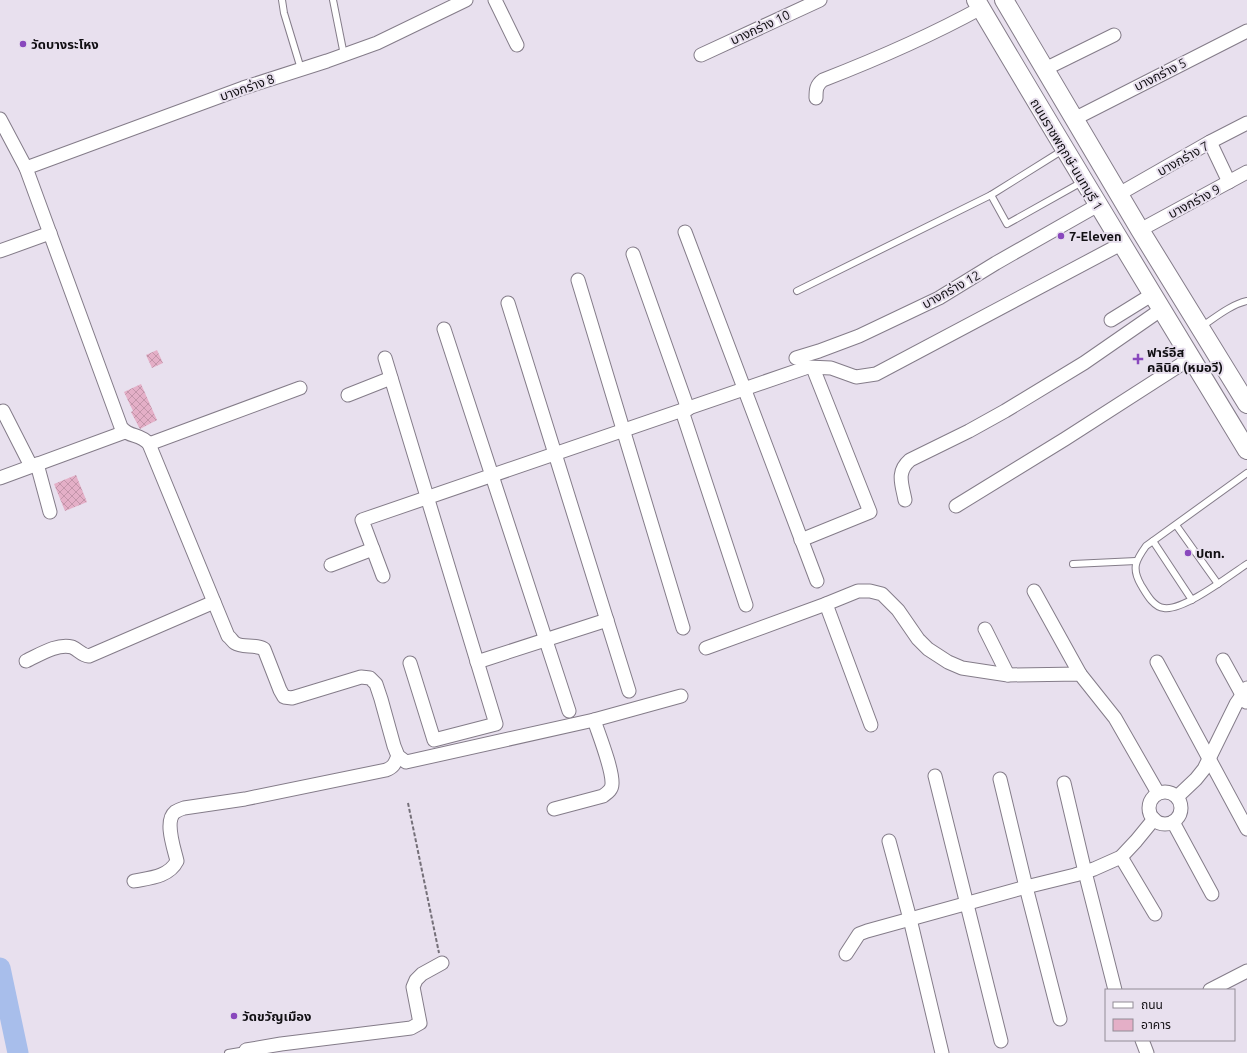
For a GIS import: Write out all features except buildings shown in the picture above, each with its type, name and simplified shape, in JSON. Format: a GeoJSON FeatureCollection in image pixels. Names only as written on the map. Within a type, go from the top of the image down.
{"type":"FeatureCollection","features":[{"type":"Feature","properties":{"kind":"main road","name":"ถนนราชพฤกษ์-นนทบุรี 1"},"geometry":{"type":"LineString","coordinates":[[1004,0],[1140,230],[1247,404]]}},
{"type":"Feature","properties":{"kind":"main road","name":"ถนนราชพฤกษ์-นนทบุรี 1"},"geometry":{"type":"LineString","coordinates":[[978,4],[1083,181],[1247,450]]}},
{"type":"Feature","properties":{"kind":"street","name":"บางกร่าง 8"},"geometry":{"type":"LineString","coordinates":[[26,168],[244,88],[377,43],[466,0]]}},
{"type":"Feature","properties":{"kind":"street"},"geometry":{"type":"LineString","coordinates":[[495,0],[517,45]]}},
{"type":"Feature","properties":{"kind":"street","name":"บางกร่าง 10"},"geometry":{"type":"LineString","coordinates":[[701,55],[820,0]]}},
{"type":"Feature","properties":{"kind":"street"},"geometry":{"type":"LineString","coordinates":[[816,98],[816,87],[823,80],[941,30],[978,4]]}},
{"type":"Feature","properties":{"kind":"street","name":"บางกร่าง 5"},"geometry":{"type":"LineString","coordinates":[[1074,118],[1247,31]]}},
{"type":"Feature","properties":{"kind":"street"},"geometry":{"type":"LineString","coordinates":[[1045,69],[1114,35]]}},
{"type":"Feature","properties":{"kind":"street"},"geometry":{"type":"LineString","coordinates":[[0,119],[26,168],[121,427],[125,432]]}},
{"type":"Feature","properties":{"kind":"street","name":"บางกร่าง 7"},"geometry":{"type":"LineString","coordinates":[[1119,194],[1210,142],[1247,123]]}},
{"type":"Feature","properties":{"kind":"street"},"geometry":{"type":"LineString","coordinates":[[1210,142],[1229,182]]}},
{"type":"Feature","properties":{"kind":"street","name":"บางกร่าง 9"},"geometry":{"type":"LineString","coordinates":[[1140,230],[1247,172]]}},
{"type":"Feature","properties":{"kind":"street","name":"บางกร่าง 12"},"geometry":{"type":"LineString","coordinates":[[796,358],[860,336],[939,298],[1098,205]]}},
{"type":"Feature","properties":{"kind":"street"},"geometry":{"type":"LineString","coordinates":[[685,232],[817,581]]}},
{"type":"Feature","properties":{"kind":"street"},"geometry":{"type":"LineString","coordinates":[[0,251],[50,233]]}},
{"type":"Feature","properties":{"kind":"street"},"geometry":{"type":"LineString","coordinates":[[383,576],[362,520],[808,367],[831,368],[856,378],[876,374],[1121,244]]}},
{"type":"Feature","properties":{"kind":"street"},"geometry":{"type":"LineString","coordinates":[[633,254],[685,410],[746,605]]}},
{"type":"Feature","properties":{"kind":"street"},"geometry":{"type":"LineString","coordinates":[[578,280],[683,628]]}},
{"type":"Feature","properties":{"kind":"street"},"geometry":{"type":"LineString","coordinates":[[1111,320],[1153,294]]}},
{"type":"Feature","properties":{"kind":"street"},"geometry":{"type":"LineString","coordinates":[[508,303],[629,691]]}},
{"type":"Feature","properties":{"kind":"street"},"geometry":{"type":"LineString","coordinates":[[905,500],[901,479],[902,471],[910,460],[970,431],[1005,411],[1084,363],[1162,309]]}},
{"type":"Feature","properties":{"kind":"street"},"geometry":{"type":"LineString","coordinates":[[444,329],[569,711]]}},
{"type":"Feature","properties":{"kind":"street"},"geometry":{"type":"LineString","coordinates":[[385,358],[496,724],[434,740],[410,663]]}},
{"type":"Feature","properties":{"kind":"street"},"geometry":{"type":"LineString","coordinates":[[956,506],[1065,439],[1191,358]]}},
{"type":"Feature","properties":{"kind":"street"},"geometry":{"type":"LineString","coordinates":[[801,540],[870,512],[813,368]]}},
{"type":"Feature","properties":{"kind":"street"},"geometry":{"type":"LineString","coordinates":[[348,395],[391,378]]}},
{"type":"Feature","properties":{"kind":"street"},"geometry":{"type":"LineString","coordinates":[[149,444],[300,388]]}},
{"type":"Feature","properties":{"kind":"street"},"geometry":{"type":"LineString","coordinates":[[3,411],[34,465],[50,512]]}},
{"type":"Feature","properties":{"kind":"street"},"geometry":{"type":"LineString","coordinates":[[0,478],[125,432],[144,437],[149,444],[228,636],[236,644],[257,645],[264,649],[284,697],[292,698],[361,677],[370,678],[376,684],[398,756],[406,762],[594,720],[682,696]]}},
{"type":"Feature","properties":{"kind":"street"},"geometry":{"type":"LineString","coordinates":[[332,565],[373,549]]}},
{"type":"Feature","properties":{"kind":"street"},"geometry":{"type":"LineString","coordinates":[[706,648],[858,591],[870,591],[882,594],[898,610],[918,639],[928,649],[948,662],[962,668],[1008,675],[1080,674]]}},
{"type":"Feature","properties":{"kind":"street"},"geometry":{"type":"LineString","coordinates":[[1034,591],[1080,674],[1115,718],[1158,794]]}},
{"type":"Feature","properties":{"kind":"street"},"geometry":{"type":"LineString","coordinates":[[26,661],[57,647],[71,647],[81,654],[89,656],[214,602]]}},
{"type":"Feature","properties":{"kind":"street"},"geometry":{"type":"LineString","coordinates":[[826,604],[871,724]]}},
{"type":"Feature","properties":{"kind":"street"},"geometry":{"type":"LineString","coordinates":[[477,662],[607,620]]}},
{"type":"Feature","properties":{"kind":"street"},"geometry":{"type":"LineString","coordinates":[[985,629],[1008,675]]}},
{"type":"Feature","properties":{"kind":"street"},"geometry":{"type":"LineString","coordinates":[[1177,797],[1204,769],[1236,704],[1245,696],[1222,660]]}},
{"type":"Feature","properties":{"kind":"street"},"geometry":{"type":"LineString","coordinates":[[1157,662],[1247,829]]}},
{"type":"Feature","properties":{"kind":"street"},"geometry":{"type":"LineString","coordinates":[[554,809],[603,796],[609,792],[612,785],[611,772],[594,720]]}},
{"type":"Feature","properties":{"kind":"street"},"geometry":{"type":"LineString","coordinates":[[134,881],[163,874],[177,861],[169,824],[171,816],[176,811],[184,808],[245,799],[386,770],[392,768],[398,756]]}},
{"type":"Feature","properties":{"kind":"street"},"geometry":{"type":"LineString","coordinates":[[935,776],[1001,1041]]}},
{"type":"Feature","properties":{"kind":"street"},"geometry":{"type":"LineString","coordinates":[[1000,779],[1060,1019]]}},
{"type":"Feature","properties":{"kind":"street"},"geometry":{"type":"LineString","coordinates":[[1064,783],[1085,872],[1116,989]]}},
{"type":"Feature","properties":{"kind":"street"},"geometry":{"type":"LineString","coordinates":[[1164,792],[1171,793],[1177,797],[1180,802],[1182,807],[1181,813],[1173,822],[1167,824],[1160,823],[1150,814],[1150,802],[1153,797],[1158,794],[1164,792]]}},
{"type":"Feature","properties":{"kind":"street"},"geometry":{"type":"LineString","coordinates":[[846,954],[859,934],[867,931],[1085,872],[1121,856],[1136,841],[1154,819]]}},
{"type":"Feature","properties":{"kind":"street"},"geometry":{"type":"LineString","coordinates":[[1173,822],[1212,894]]}},
{"type":"Feature","properties":{"kind":"street"},"geometry":{"type":"LineString","coordinates":[[889,841],[910,919],[942,1053]]}},
{"type":"Feature","properties":{"kind":"street"},"geometry":{"type":"LineString","coordinates":[[1121,856],[1155,914]]}},
{"type":"Feature","properties":{"kind":"street"},"geometry":{"type":"LineString","coordinates":[[247,1052],[281,1044],[418,1026],[420,1024],[413,987],[416,980],[422,974],[442,963]]}},
{"type":"Feature","properties":{"kind":"street"},"geometry":{"type":"LineString","coordinates":[[1212,989],[1247,971]]}},
{"type":"Feature","properties":{"kind":"street"},"geometry":{"type":"LineString","coordinates":[[1142,1041],[1146,1053]]}},
{"type":"Feature","properties":{"kind":"lane"},"geometry":{"type":"LineString","coordinates":[[282,0],[284,13],[301,69]]}},
{"type":"Feature","properties":{"kind":"lane"},"geometry":{"type":"LineString","coordinates":[[333,0],[344,55]]}},
{"type":"Feature","properties":{"kind":"lane"},"geometry":{"type":"LineString","coordinates":[[797,291],[991,195],[1064,149]]}},
{"type":"Feature","properties":{"kind":"lane"},"geometry":{"type":"LineString","coordinates":[[991,195],[1007,224],[1083,181]]}},
{"type":"Feature","properties":{"kind":"lane"},"geometry":{"type":"LineString","coordinates":[[1200,328],[1226,309],[1247,301]]}},
{"type":"Feature","properties":{"kind":"lane"},"geometry":{"type":"LineString","coordinates":[[1247,473],[1146,546],[1136,562],[1135,570],[1139,582],[1156,605],[1164,608],[1173,608],[1192,600],[1247,564]]}},
{"type":"Feature","properties":{"kind":"lane"},"geometry":{"type":"LineString","coordinates":[[1176,525],[1218,584]]}},
{"type":"Feature","properties":{"kind":"lane"},"geometry":{"type":"LineString","coordinates":[[1153,541],[1192,600]]}},
{"type":"Feature","properties":{"kind":"lane"},"geometry":{"type":"LineString","coordinates":[[1073,564],[1136,562]]}},
{"type":"Feature","properties":{"kind":"lane"},"geometry":{"type":"LineString","coordinates":[[228,1053],[247,1052]]}},
{"type":"Feature","properties":{"kind":"path"},"geometry":{"type":"LineString","coordinates":[[408,803],[442,963]]}},
{"type":"Feature","properties":{"kind":"waterway"},"geometry":{"type":"LineString","coordinates":[[0,968],[18,1053]]}},
{"type":"Feature","properties":{"kind":"place","name":"วัดบางระโหง"},"geometry":{"type":"Point","coordinates":[23,44]}},
{"type":"Feature","properties":{"kind":"place","name":"7-Eleven"},"geometry":{"type":"Point","coordinates":[1061,236]}},
{"type":"Feature","properties":{"kind":"place","name":"ฟาร์อีส คลินิค (หมอวี)"},"geometry":{"type":"Point","coordinates":[1138,359]}},
{"type":"Feature","properties":{"kind":"place","name":"ปตท."},"geometry":{"type":"Point","coordinates":[1188,553]}},
{"type":"Feature","properties":{"kind":"place","name":"วัดขวัญเมือง"},"geometry":{"type":"Point","coordinates":[234,1016]}}]}
